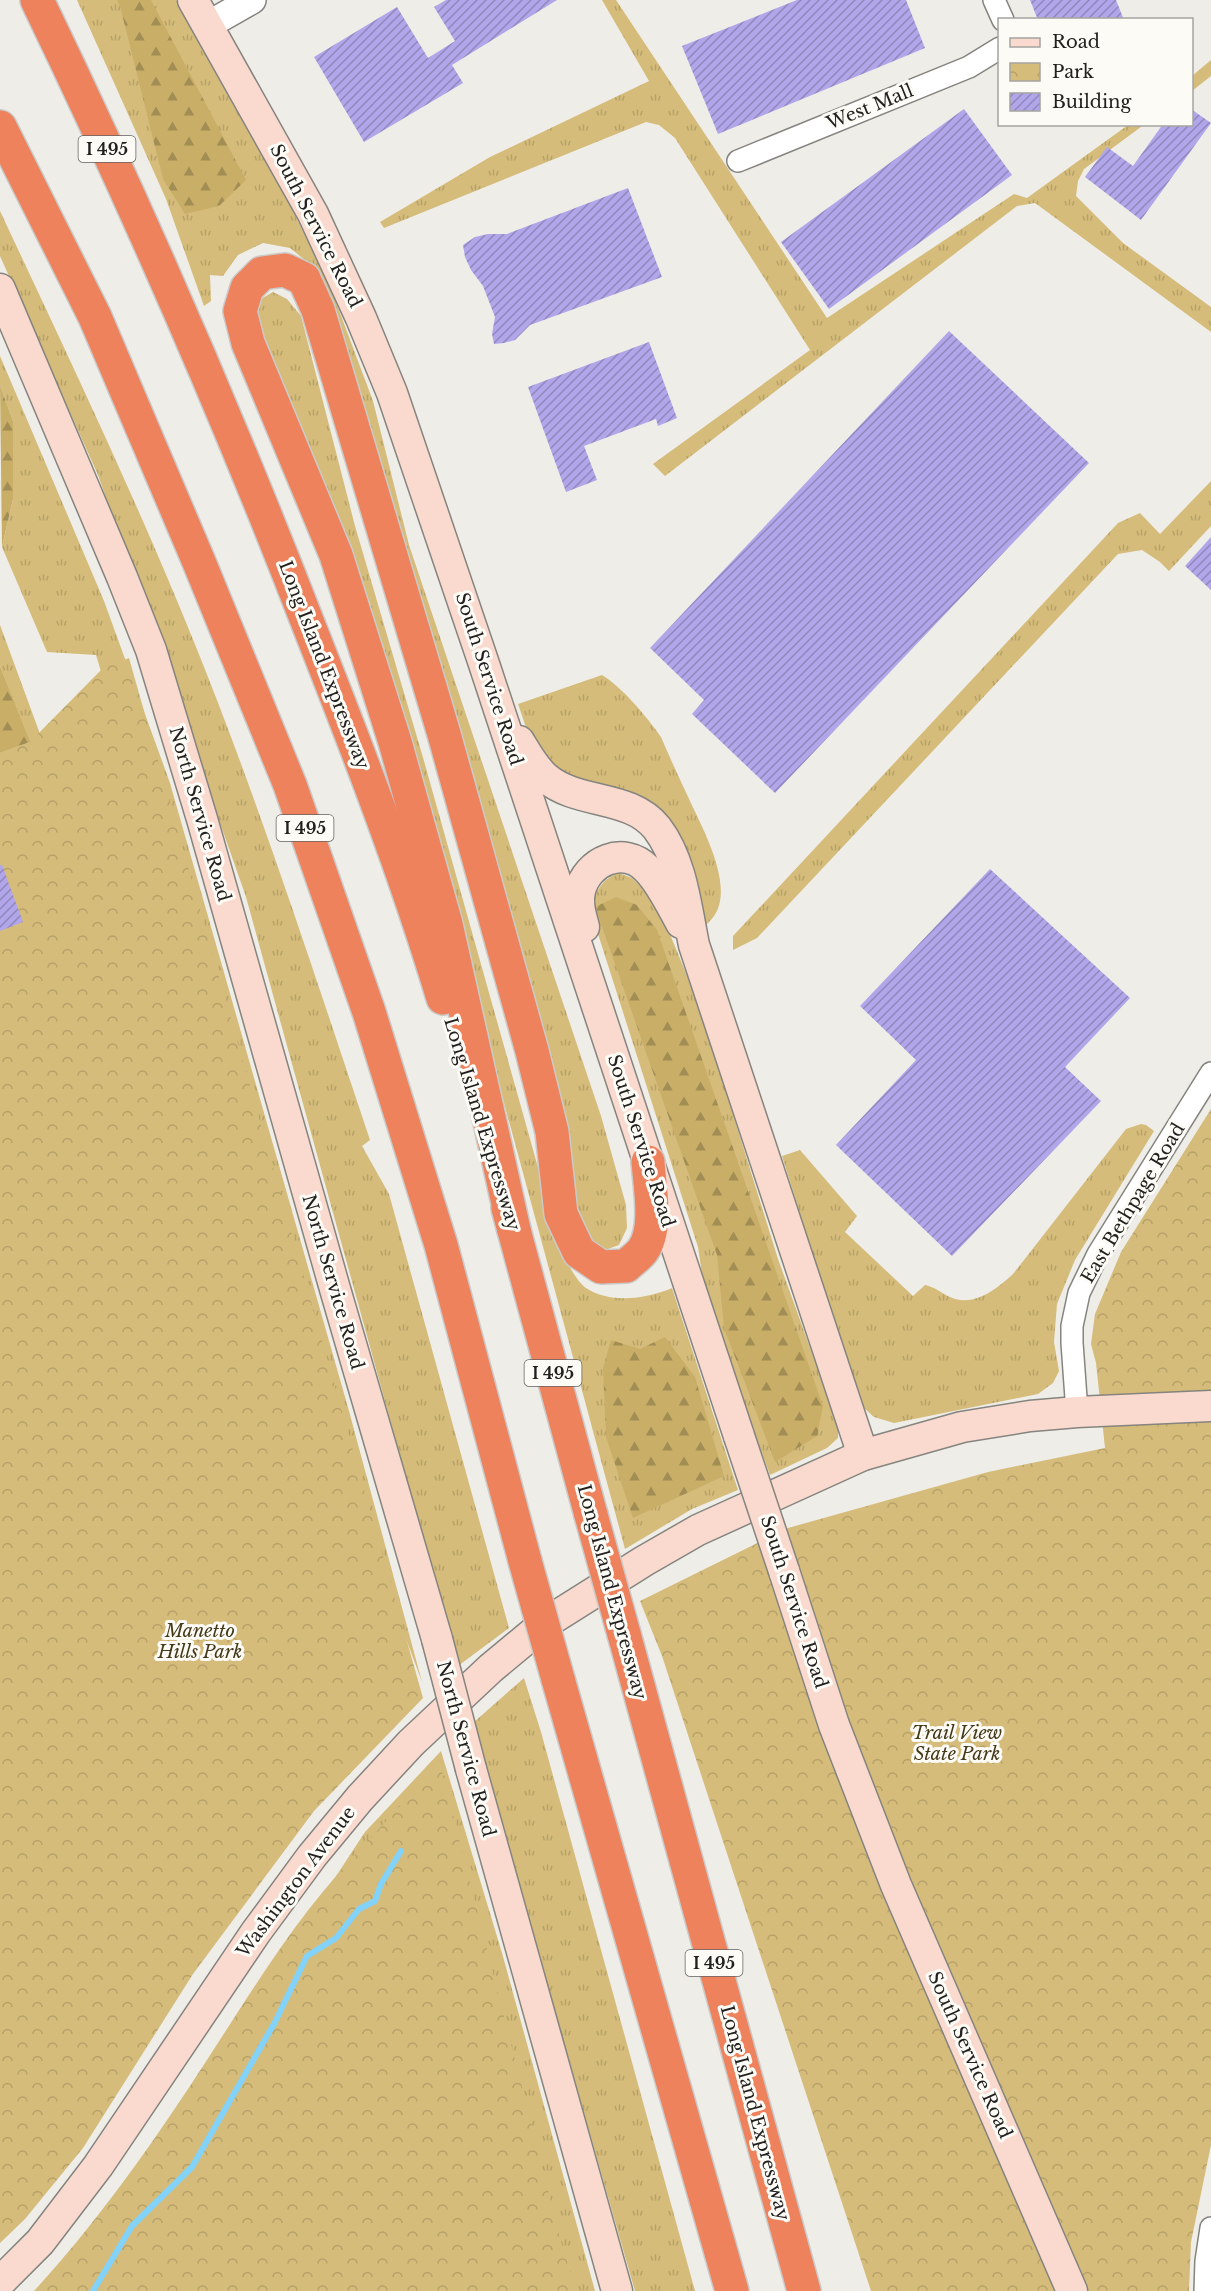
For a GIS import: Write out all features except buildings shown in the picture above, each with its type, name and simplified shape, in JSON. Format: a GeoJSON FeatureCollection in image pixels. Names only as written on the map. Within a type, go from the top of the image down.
{"type":"FeatureCollection","features":[{"type":"Feature","properties":{"kind":"highway","name":"Long Island Expressway"},"geometry":{"type":"LineString","coordinates":[[37,0],[175,298],[275,537],[360,755],[436,974],[514,1230],[804,2291]]}},
{"type":"Feature","properties":{"kind":"highway"},"geometry":{"type":"LineString","coordinates":[[61,0],[175,298]]}},
{"type":"Feature","properties":{"kind":"highway","name":"I 495"},"geometry":{"type":"LineString","coordinates":[[0,127],[95,317],[199,562],[290,785],[369,1012],[441,1245],[525,1561],[732,2291]]}},
{"type":"Feature","properties":{"kind":"highway"},"geometry":{"type":"LineString","coordinates":[[514,1230],[446,924],[395,742],[336,555],[248,343],[240,310],[248,288],[262,273],[285,270],[304,279],[318,310],[444,734],[532,1051],[552,1132],[561,1214],[579,1252],[602,1267],[626,1266],[643,1250],[650,1234],[651,1198],[648,1162]]}},
{"type":"Feature","properties":{"kind":"main road","name":"South Service Road"},"geometry":{"type":"LineString","coordinates":[[200,12],[314,214],[361,318],[414,454],[834,1725],[896,1885],[1072,2291]]}},
{"type":"Feature","properties":{"kind":"main road","name":"North Service Road"},"geometry":{"type":"LineString","coordinates":[[0,289],[105,535],[151,650],[202,819],[437,1639],[471,1769],[617,2291]]}},
{"type":"Feature","properties":{"kind":"main road"},"geometry":{"type":"LineString","coordinates":[[498,706],[536,768],[545,778],[568,791],[618,804],[633,811],[656,827],[666,843],[678,871],[694,945],[863,1455]]}},
{"type":"Feature","properties":{"kind":"main road"},"geometry":{"type":"LineString","coordinates":[[619,1073],[578,903],[580,889],[587,877],[595,866],[606,859],[618,856],[633,859],[647,868],[694,945]]}},
{"type":"Feature","properties":{"kind":"main road","name":"Washington Avenue"},"geometry":{"type":"LineString","coordinates":[[0,2282],[40,2242],[98,2166],[256,1932],[312,1856],[355,1804],[411,1743],[491,1668],[543,1624],[698,1530],[863,1455],[962,1428],[1030,1416],[1211,1406]]}},
{"type":"Feature","properties":{"kind":"street"},"geometry":{"type":"LineString","coordinates":[[200,12],[252,0]]}},
{"type":"Feature","properties":{"kind":"street"},"geometry":{"type":"LineString","coordinates":[[994,0],[1002,18]]}},
{"type":"Feature","properties":{"kind":"street","name":"West Mall"},"geometry":{"type":"LineString","coordinates":[[738,161],[969,67],[998,49]]}},
{"type":"Feature","properties":{"kind":"street","name":"East Bethpage Road"},"geometry":{"type":"LineString","coordinates":[[1077,1412],[1072,1326],[1079,1293],[1098,1254],[1211,1073]]}},
{"type":"Feature","properties":{"kind":"street"},"geometry":{"type":"LineString","coordinates":[[1205,2291],[1206,2261],[1211,2228]]}},
{"type":"Feature","properties":{"kind":"green space"},"geometry":{"type":"Polygon","coordinates":[[[77,0],[176,0],[294,205],[294,213],[331,289],[373,401],[409,545],[601,1116],[626,1205],[627,1228],[619,1245],[605,1250],[586,1245],[319,286],[306,261],[290,248],[263,243],[238,255],[223,276],[210,275],[211,301],[204,306],[166,199],[77,0]]]}},
{"type":"Feature","properties":{"kind":"green space"},"geometry":{"type":"Polygon","coordinates":[[[117,0],[151,0],[246,180],[219,206],[185,214],[163,179],[117,0]]]}},
{"type":"Feature","properties":{"kind":"green space"},"geometry":{"type":"Polygon","coordinates":[[[602,0],[616,0],[827,318],[1014,194],[1027,198],[1127,126],[1142,126],[1084,169],[1078,181],[1076,196],[1123,243],[1211,307],[1211,332],[1035,203],[1017,206],[665,476],[653,464],[810,350],[675,138],[659,125],[646,122],[384,228],[380,222],[490,157],[649,81],[602,0]]]}},
{"type":"Feature","properties":{"kind":"green space"},"geometry":{"type":"Polygon","coordinates":[[[1211,60],[1211,76],[1193,90],[1193,75],[1211,60]]]}},
{"type":"Feature","properties":{"kind":"green space"},"geometry":{"type":"Polygon","coordinates":[[[0,211],[124,479],[194,642],[264,827],[370,1140],[362,1146],[389,1194],[509,1628],[458,1666],[246,897],[98,475],[0,256],[0,211]]]}},
{"type":"Feature","properties":{"kind":"green space"},"geometry":{"type":"Polygon","coordinates":[[[273,292],[287,299],[301,316],[355,526],[424,761],[562,1253],[579,1281],[596,1293],[629,1298],[651,1295],[672,1288],[738,1490],[692,1509],[625,1549],[462,948],[252,335],[259,300],[273,292]]]}},
{"type":"Feature","properties":{"kind":"green space"},"geometry":{"type":"Polygon","coordinates":[[[0,356],[104,601],[170,783],[349,1411],[422,1682],[338,1455],[96,655],[47,652],[2,547],[13,499],[13,421],[0,385],[0,356]]]}},
{"type":"Feature","properties":{"kind":"green space"},"geometry":{"type":"Polygon","coordinates":[[[0,385],[13,421],[13,499],[2,547],[0,385]]]}},
{"type":"Feature","properties":{"kind":"green space"},"geometry":{"type":"Polygon","coordinates":[[[1211,481],[1211,526],[1169,571],[1142,550],[1118,554],[757,938],[733,950],[733,936],[1118,523],[1140,513],[1160,534],[1211,481]]]}},
{"type":"Feature","properties":{"kind":"green space"},"geometry":{"type":"Polygon","coordinates":[[[0,625],[47,753],[0,822],[0,753],[29,742],[0,666],[0,625]]]}},
{"type":"Feature","properties":{"kind":"green space","name":"Manetto Hills Park"},"geometry":{"type":"Polygon","coordinates":[[[129,658],[423,1698],[314,1811],[193,1974],[83,2148],[25,2219],[0,2243],[0,753],[30,742],[104,667],[129,658]]]}},
{"type":"Feature","properties":{"kind":"green space"},"geometry":{"type":"Polygon","coordinates":[[[0,666],[30,742],[0,753],[0,666]]]}},
{"type":"Feature","properties":{"kind":"green space"},"geometry":{"type":"Polygon","coordinates":[[[602,675],[634,703],[661,737],[711,847],[717,865],[720,900],[715,914],[704,926],[668,832],[565,782],[532,745],[518,704],[602,675]]]}},
{"type":"Feature","properties":{"kind":"green space"},"geometry":{"type":"Polygon","coordinates":[[[619,873],[632,878],[656,900],[699,1005],[778,1259],[838,1425],[838,1438],[827,1448],[770,1475],[706,1300],[698,1247],[591,912],[599,888],[607,879],[619,873]]]}},
{"type":"Feature","properties":{"kind":"green space"},"geometry":{"type":"Polygon","coordinates":[[[616,897],[637,905],[657,930],[823,1406],[817,1436],[775,1462],[724,1328],[717,1255],[595,907],[616,897]]]}},
{"type":"Feature","properties":{"kind":"green space","name":"Trail View State Park"},"geometry":{"type":"Polygon","coordinates":[[[1211,1109],[1211,2145],[1191,2242],[1189,2291],[871,2291],[662,1656],[640,1601],[788,1528],[988,1472],[1105,1448],[1096,1363],[1091,1344],[1095,1314],[1121,1252],[1211,1109]]]}},
{"type":"Feature","properties":{"kind":"green space"},"geometry":{"type":"Polygon","coordinates":[[[1141,1124],[1154,1131],[1075,1260],[1057,1304],[1054,1342],[1059,1371],[1053,1383],[1038,1394],[894,1423],[874,1417],[864,1408],[850,1373],[782,1156],[800,1150],[857,1216],[845,1232],[913,1296],[925,1285],[950,1297],[967,1300],[976,1299],[992,1291],[1013,1274],[1126,1129],[1141,1124]]]}},
{"type":"Feature","properties":{"kind":"green space"},"geometry":{"type":"Polygon","coordinates":[[[665,1337],[695,1377],[724,1476],[633,1518],[606,1437],[603,1368],[611,1340],[640,1349],[665,1337]]]}},
{"type":"Feature","properties":{"kind":"green space"},"geometry":{"type":"Polygon","coordinates":[[[524,1678],[541,1732],[695,2291],[635,2291],[476,1736],[473,1723],[524,1678]]]}},
{"type":"Feature","properties":{"kind":"green space"},"geometry":{"type":"Polygon","coordinates":[[[441,1751],[502,1953],[595,2291],[556,2291],[202,2107],[38,2291],[158,2147],[365,1832],[441,1751]]]}},
{"type":"Feature","properties":{"kind":"green space"},"geometry":{"type":"Polygon","coordinates":[[[440,1764],[562,2245],[576,2291],[34,2291],[76,2243],[134,2168],[262,1975],[309,1909],[356,1853],[440,1764]]]}},
{"type":"Feature","properties":{"kind":"waterway"},"geometry":{"type":"LineString","coordinates":[[93,2291],[132,2226],[192,2167],[275,2022],[307,1956],[336,1938],[359,1909],[375,1901],[381,1884],[401,1851]]}}]}
